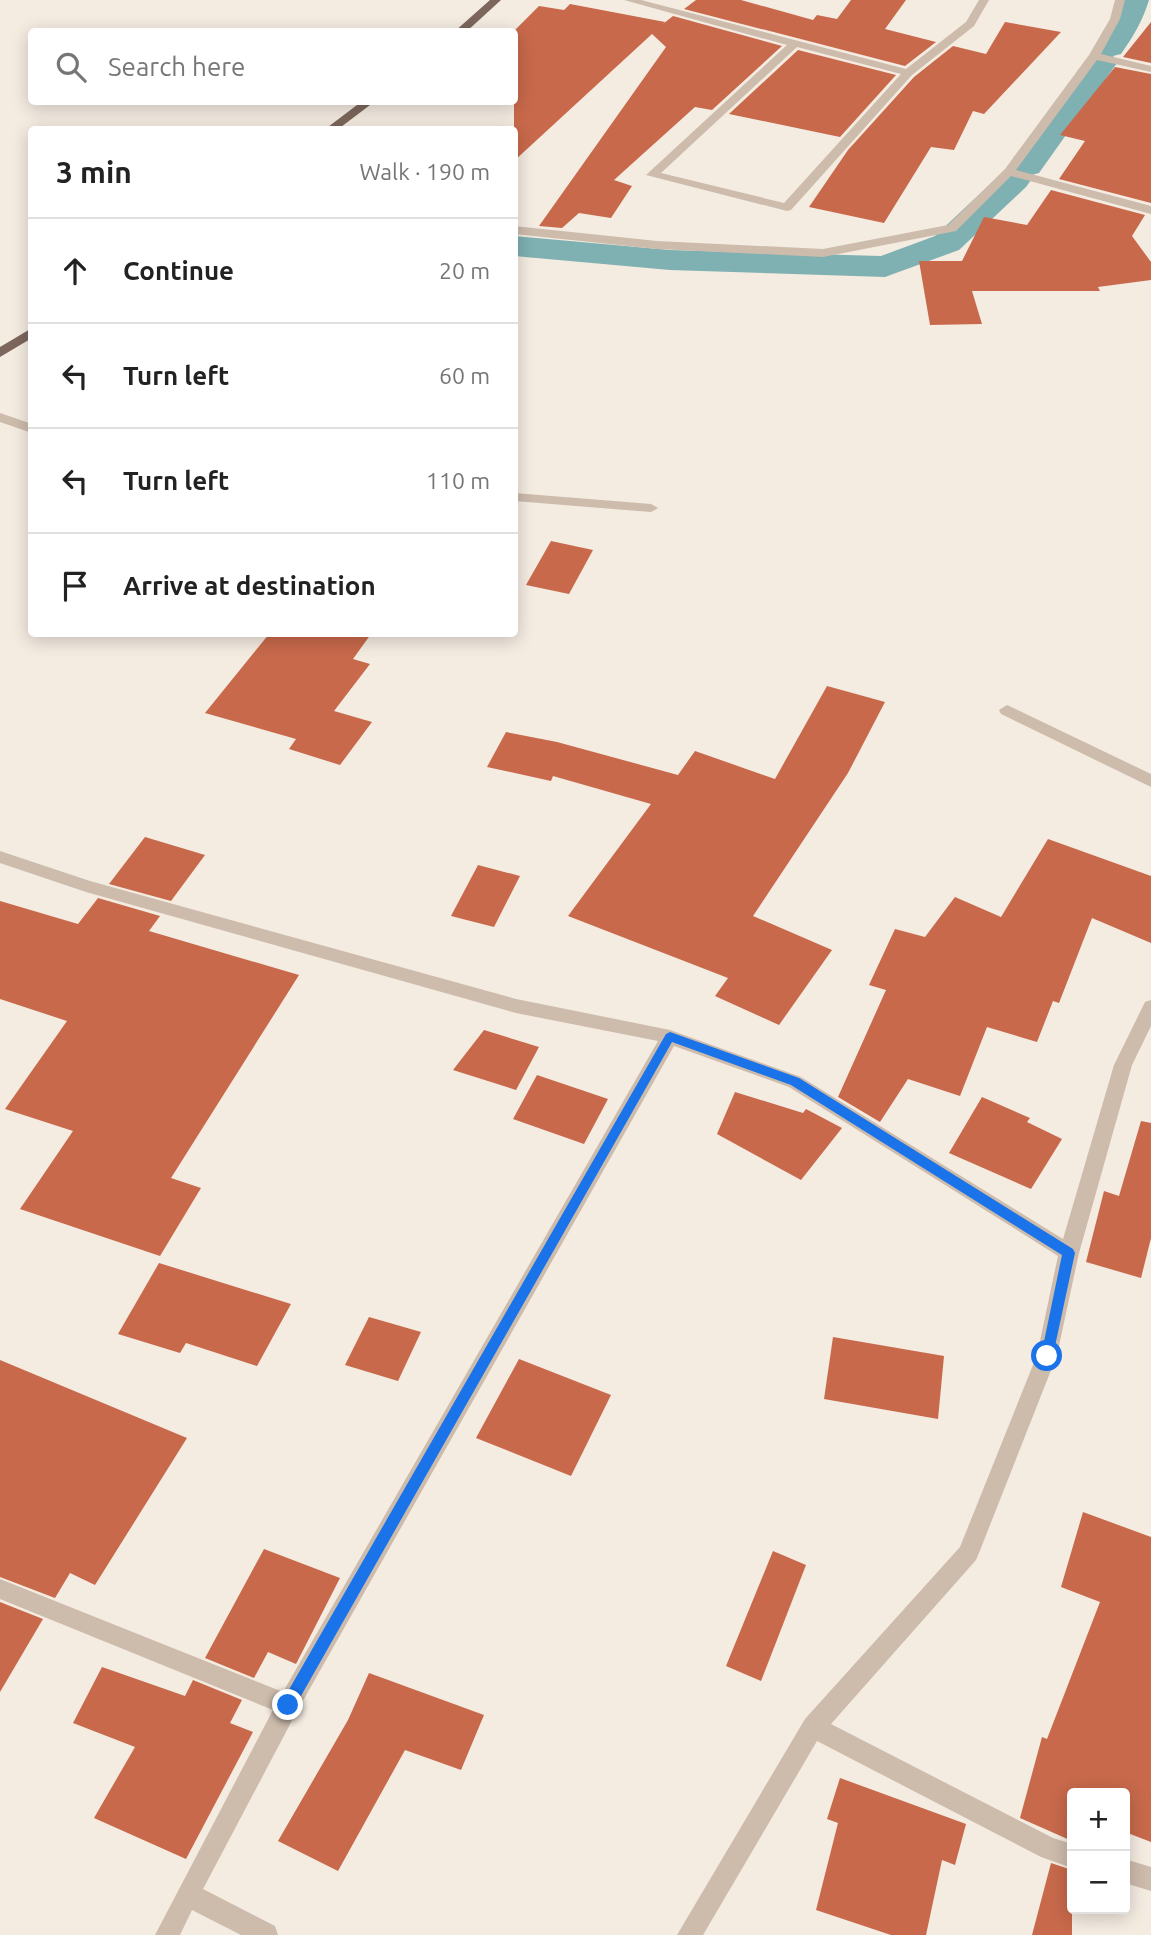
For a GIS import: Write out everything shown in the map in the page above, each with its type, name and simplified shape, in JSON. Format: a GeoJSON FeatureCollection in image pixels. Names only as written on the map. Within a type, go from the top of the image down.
{"type":"FeatureCollection","features":[{"type":"Feature","properties":{"kind":"main road"},"geometry":{"type":"LineString","coordinates":[[464,28],[496,0]]}},
{"type":"Feature","properties":{"kind":"main road"},"geometry":{"type":"LineString","coordinates":[[335,126],[364,105]]}},
{"type":"Feature","properties":{"kind":"main road"},"geometry":{"type":"LineString","coordinates":[[0,353],[28,335]]}},
{"type":"Feature","properties":{"kind":"street"},"geometry":{"type":"LineString","coordinates":[[629,0],[908,73]]}},
{"type":"Feature","properties":{"kind":"street"},"geometry":{"type":"LineString","coordinates":[[795,43],[652,175],[787,207],[908,73],[970,24],[984,0]]}},
{"type":"Feature","properties":{"kind":"street"},"geometry":{"type":"LineString","coordinates":[[518,230],[657,244],[823,253],[952,228],[1009,172],[1094,57],[1115,19],[1120,0]]}},
{"type":"Feature","properties":{"kind":"street"},"geometry":{"type":"LineString","coordinates":[[1094,57],[1151,69]]}},
{"type":"Feature","properties":{"kind":"street"},"geometry":{"type":"LineString","coordinates":[[1009,172],[1151,211]]}},
{"type":"Feature","properties":{"kind":"street"},"geometry":{"type":"LineString","coordinates":[[0,417],[28,428]]}},
{"type":"Feature","properties":{"kind":"street"},"geometry":{"type":"LineString","coordinates":[[518,497],[651,508]]}},
{"type":"Feature","properties":{"kind":"street"},"geometry":{"type":"LineString","coordinates":[[1007,710],[1151,781]]}},
{"type":"Feature","properties":{"kind":"street"},"geometry":{"type":"LineString","coordinates":[[0,857],[86,886],[516,1006],[670,1037],[795,1082],[1069,1253]]}},
{"type":"Feature","properties":{"kind":"street"},"geometry":{"type":"LineString","coordinates":[[689,1935],[813,1727],[968,1553],[1047,1356],[1069,1253],[1123,1065],[1151,1007]]}},
{"type":"Feature","properties":{"kind":"street"},"geometry":{"type":"LineString","coordinates":[[167,1935],[288,1705],[670,1037]]}},
{"type":"Feature","properties":{"kind":"street"},"geometry":{"type":"LineString","coordinates":[[0,1589],[288,1705]]}},
{"type":"Feature","properties":{"kind":"street"},"geometry":{"type":"LineString","coordinates":[[813,1727],[1049,1849],[1067,1854]]}},
{"type":"Feature","properties":{"kind":"street"},"geometry":{"type":"LineString","coordinates":[[1130,1873],[1151,1879]]}},
{"type":"Feature","properties":{"kind":"street"},"geometry":{"type":"LineString","coordinates":[[187,1894],[266,1935]]}},
{"type":"Feature","properties":{"kind":"building"},"geometry":{"type":"Polygon","coordinates":[[[696,0],[741,0],[813,20],[817,15],[837,19],[851,0],[906,0],[885,29],[936,42],[905,66],[684,9],[696,0]]]}},
{"type":"Feature","properties":{"kind":"building"},"geometry":{"type":"Polygon","coordinates":[[[570,4],[665,22],[663,24],[673,16],[782,46],[712,110],[695,107],[614,180],[632,186],[611,218],[579,213],[562,228],[539,226],[666,47],[652,34],[518,157],[518,126],[514,126],[514,105],[518,105],[517,28],[539,6],[564,10],[570,4]]]}},
{"type":"Feature","properties":{"kind":"building"},"geometry":{"type":"Polygon","coordinates":[[[1005,22],[1061,32],[984,114],[973,111],[954,150],[931,147],[884,223],[809,207],[848,150],[914,77],[953,46],[986,54],[1005,22]]]}},
{"type":"Feature","properties":{"kind":"building"},"geometry":{"type":"Polygon","coordinates":[[[1151,22],[1151,63],[1123,57],[1151,22]]]}},
{"type":"Feature","properties":{"kind":"building"},"geometry":{"type":"Polygon","coordinates":[[[798,50],[896,75],[840,137],[729,114],[798,50]]]}},
{"type":"Feature","properties":{"kind":"building"},"geometry":{"type":"Polygon","coordinates":[[[1115,67],[1151,74],[1151,203],[1059,179],[1085,141],[1060,135],[1115,67]]]}},
{"type":"Feature","properties":{"kind":"building"},"geometry":{"type":"Polygon","coordinates":[[[1051,190],[1145,215],[1132,236],[1151,262],[1151,280],[1098,287],[1100,291],[972,291],[982,324],[930,325],[919,261],[962,261],[984,217],[1027,225],[1051,190]]]}},
{"type":"Feature","properties":{"kind":"building"},"geometry":{"type":"Polygon","coordinates":[[[551,541],[593,550],[569,594],[526,585],[551,541]]]}},
{"type":"Feature","properties":{"kind":"building"},"geometry":{"type":"Polygon","coordinates":[[[267,637],[369,637],[353,659],[370,664],[334,711],[372,722],[340,765],[289,749],[296,739],[205,713],[267,637]]]}},
{"type":"Feature","properties":{"kind":"building"},"geometry":{"type":"Polygon","coordinates":[[[827,686],[885,702],[848,773],[753,916],[832,950],[779,1025],[715,996],[728,978],[568,916],[651,804],[553,776],[551,781],[487,767],[506,732],[557,742],[678,775],[695,751],[775,779],[827,686]]]}},
{"type":"Feature","properties":{"kind":"building"},"geometry":{"type":"Polygon","coordinates":[[[145,837],[205,855],[171,901],[109,884],[145,837]]]}},
{"type":"Feature","properties":{"kind":"building"},"geometry":{"type":"Polygon","coordinates":[[[1048,839],[1151,876],[1151,943],[1092,918],[1059,1003],[1053,1001],[1037,1042],[987,1027],[960,1096],[908,1079],[880,1122],[838,1097],[886,990],[869,985],[895,929],[925,937],[955,897],[1001,917],[1048,839]]]}},
{"type":"Feature","properties":{"kind":"building"},"geometry":{"type":"Polygon","coordinates":[[[478,865],[520,876],[494,927],[451,916],[478,865]]]}},
{"type":"Feature","properties":{"kind":"building"},"geometry":{"type":"Polygon","coordinates":[[[98,898],[160,916],[149,931],[299,975],[171,1178],[201,1188],[160,1256],[20,1209],[73,1131],[5,1109],[67,1021],[0,999],[0,901],[78,924],[98,898]]]}},
{"type":"Feature","properties":{"kind":"building"},"geometry":{"type":"Polygon","coordinates":[[[484,1030],[539,1047],[516,1090],[453,1070],[484,1030]]]}},
{"type":"Feature","properties":{"kind":"building"},"geometry":{"type":"Polygon","coordinates":[[[537,1075],[608,1099],[584,1144],[513,1119],[537,1075]]]}},
{"type":"Feature","properties":{"kind":"building"},"geometry":{"type":"Polygon","coordinates":[[[735,1092],[803,1113],[806,1109],[842,1128],[801,1180],[717,1134],[735,1092]]]}},
{"type":"Feature","properties":{"kind":"building"},"geometry":{"type":"Polygon","coordinates":[[[982,1097],[1030,1118],[1027,1122],[1062,1139],[1031,1189],[949,1153],[982,1097]]]}},
{"type":"Feature","properties":{"kind":"building"},"geometry":{"type":"Polygon","coordinates":[[[1141,1121],[1151,1123],[1151,1238],[1141,1278],[1086,1262],[1104,1191],[1119,1196],[1141,1121]]]}},
{"type":"Feature","properties":{"kind":"building"},"geometry":{"type":"Polygon","coordinates":[[[159,1263],[291,1304],[257,1366],[186,1343],[180,1353],[118,1334],[159,1263]]]}},
{"type":"Feature","properties":{"kind":"building"},"geometry":{"type":"Polygon","coordinates":[[[369,1317],[421,1332],[398,1381],[345,1365],[369,1317]]]}},
{"type":"Feature","properties":{"kind":"building"},"geometry":{"type":"Polygon","coordinates":[[[833,1337],[944,1356],[938,1419],[824,1399],[833,1337]]]}},
{"type":"Feature","properties":{"kind":"building"},"geometry":{"type":"Polygon","coordinates":[[[519,1359],[611,1395],[571,1476],[476,1438],[519,1359]]]}},
{"type":"Feature","properties":{"kind":"building"},"geometry":{"type":"Polygon","coordinates":[[[0,1360],[187,1438],[95,1585],[70,1573],[55,1598],[0,1577],[0,1360]]]}},
{"type":"Feature","properties":{"kind":"building"},"geometry":{"type":"Polygon","coordinates":[[[1083,1512],[1151,1537],[1151,1842],[1130,1834],[1130,1788],[1067,1788],[1067,1839],[1020,1818],[1042,1737],[1047,1739],[1100,1602],[1061,1587],[1083,1512]]]}},
{"type":"Feature","properties":{"kind":"building"},"geometry":{"type":"Polygon","coordinates":[[[264,1549],[340,1578],[296,1664],[268,1652],[254,1678],[205,1658],[264,1549]]]}},
{"type":"Feature","properties":{"kind":"building"},"geometry":{"type":"Polygon","coordinates":[[[773,1551],[806,1565],[761,1681],[726,1666],[773,1551]]]}},
{"type":"Feature","properties":{"kind":"building"},"geometry":{"type":"Polygon","coordinates":[[[0,1602],[43,1619],[0,1692],[0,1602]]]}},
{"type":"Feature","properties":{"kind":"building"},"geometry":{"type":"Polygon","coordinates":[[[102,1667],[185,1696],[193,1680],[242,1700],[230,1723],[253,1732],[186,1859],[94,1818],[135,1747],[73,1723],[102,1667]]]}},
{"type":"Feature","properties":{"kind":"building"},"geometry":{"type":"Polygon","coordinates":[[[369,1673],[484,1715],[461,1770],[405,1750],[338,1871],[278,1841],[348,1720],[369,1673]]]}},
{"type":"Feature","properties":{"kind":"building"},"geometry":{"type":"Polygon","coordinates":[[[840,1778],[966,1824],[955,1865],[942,1860],[926,1935],[891,1935],[816,1910],[838,1823],[827,1819],[840,1778]]]}},
{"type":"Feature","properties":{"kind":"building"},"geometry":{"type":"Polygon","coordinates":[[[1051,1863],[1067,1868],[1067,1914],[1072,1914],[1072,1935],[1032,1935],[1051,1863]]]}},
{"type":"Feature","properties":{"kind":"waterway"},"geometry":{"type":"LineString","coordinates":[[1110,48],[1128,19],[1134,0]]}},
{"type":"Feature","properties":{"kind":"waterway"},"geometry":{"type":"LineString","coordinates":[[1027,166],[1102,63]]}},
{"type":"Feature","properties":{"kind":"waterway"},"geometry":{"type":"LineString","coordinates":[[518,246],[670,260],[885,267],[947,243],[1014,180]]}},
{"type":"Feature","properties":{"kind":"route"},"geometry":{"type":"LineString","coordinates":[[288,1705],[670,1037],[795,1082],[1069,1253],[1047,1356]]}}]}
